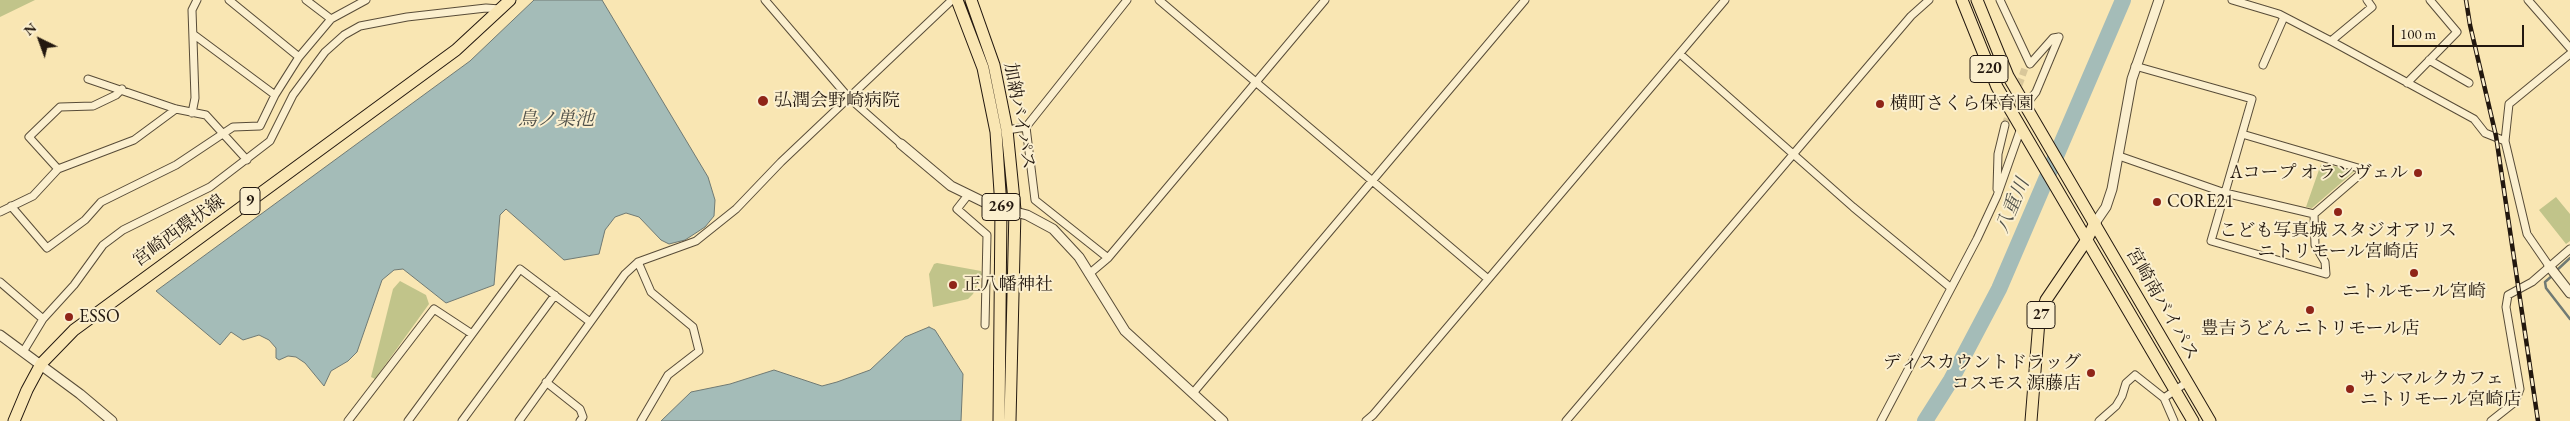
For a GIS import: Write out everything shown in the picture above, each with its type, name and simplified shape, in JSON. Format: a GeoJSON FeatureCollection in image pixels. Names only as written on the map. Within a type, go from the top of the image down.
{"type":"FeatureCollection","features":[{"type":"Feature","properties":{"kind":"main road","name":"宮崎西環状線"},"geometry":{"type":"LineString","coordinates":[[14,421],[40,364],[74,330],[456,50],[510,0]]}},
{"type":"Feature","properties":{"kind":"main road","name":"加納バイパス"},"geometry":{"type":"LineString","coordinates":[[957,0],[983,68],[996,132],[1001,207],[999,421]]}},
{"type":"Feature","properties":{"kind":"main road","name":"加納バイパス"},"geometry":{"type":"LineString","coordinates":[[971,0],[994,65],[1007,130],[1015,210],[1010,421]]}},
{"type":"Feature","properties":{"kind":"main road","name":"220"},"geometry":{"type":"LineString","coordinates":[[1962,0],[1998,87],[2023,131]]}},
{"type":"Feature","properties":{"kind":"main road","name":"220"},"geometry":{"type":"LineString","coordinates":[[1977,0],[2008,76],[2025,106]]}},
{"type":"Feature","properties":{"kind":"main road","name":"宮崎南バイパス"},"geometry":{"type":"LineString","coordinates":[[2025,106],[2210,421]]}},
{"type":"Feature","properties":{"kind":"main road","name":"宮崎南バイパス"},"geometry":{"type":"LineString","coordinates":[[2023,131],[2086,241],[2194,421]]}},
{"type":"Feature","properties":{"kind":"main road","name":"27"},"geometry":{"type":"LineString","coordinates":[[2031,421],[2039,321],[2046,300],[2086,241],[2095,223]]}},
{"type":"Feature","properties":{"kind":"street"},"geometry":{"type":"LineString","coordinates":[[192,113],[195,98],[192,10],[196,0]]}},
{"type":"Feature","properties":{"kind":"street"},"geometry":{"type":"LineString","coordinates":[[229,0],[299,57]]}},
{"type":"Feature","properties":{"kind":"street"},"geometry":{"type":"LineString","coordinates":[[306,0],[331,19]]}},
{"type":"Feature","properties":{"kind":"street"},"geometry":{"type":"LineString","coordinates":[[11,206],[47,248],[85,220],[101,202],[176,165],[232,127],[260,126],[274,95],[299,57],[331,19],[366,0]]}},
{"type":"Feature","properties":{"kind":"street"},"geometry":{"type":"LineString","coordinates":[[765,0],[849,98],[937,176],[968,195],[1015,210],[1053,229],[1067,243],[1089,274],[1125,331],[1223,421]]}},
{"type":"Feature","properties":{"kind":"street"},"geometry":{"type":"LineString","coordinates":[[519,421],[624,274],[638,262],[696,241],[736,210],[780,162],[952,0]]}},
{"type":"Feature","properties":{"kind":"street"},"geometry":{"type":"LineString","coordinates":[[1007,130],[1026,127],[1127,0]]}},
{"type":"Feature","properties":{"kind":"street"},"geometry":{"type":"LineString","coordinates":[[1159,0],[1488,279]]}},
{"type":"Feature","properties":{"kind":"street"},"geometry":{"type":"LineString","coordinates":[[1089,274],[1108,258],[1254,82],[1325,0]]}},
{"type":"Feature","properties":{"kind":"street"},"geometry":{"type":"LineString","coordinates":[[1193,393],[1525,0]]}},
{"type":"Feature","properties":{"kind":"street"},"geometry":{"type":"LineString","coordinates":[[1366,421],[1725,0]]}},
{"type":"Feature","properties":{"kind":"street"},"geometry":{"type":"LineString","coordinates":[[1566,421],[1795,155],[1911,16],[1929,0]]}},
{"type":"Feature","properties":{"kind":"street"},"geometry":{"type":"LineString","coordinates":[[2000,0],[2027,66],[2053,38],[2059,37],[2036,92],[2025,106]]}},
{"type":"Feature","properties":{"kind":"street"},"geometry":{"type":"LineString","coordinates":[[2095,223],[2106,207],[2112,189],[2135,66],[2159,0]]}},
{"type":"Feature","properties":{"kind":"street"},"geometry":{"type":"LineString","coordinates":[[2232,0],[2284,17],[2331,41],[2474,119],[2485,133],[2505,141]]}},
{"type":"Feature","properties":{"kind":"street"},"geometry":{"type":"LineString","coordinates":[[2331,41],[2372,7],[2367,0]]}},
{"type":"Feature","properties":{"kind":"street"},"geometry":{"type":"LineString","coordinates":[[2407,83],[2457,32],[2430,0]]}},
{"type":"Feature","properties":{"kind":"street"},"geometry":{"type":"LineString","coordinates":[[2528,0],[2570,48]]}},
{"type":"Feature","properties":{"kind":"street"},"geometry":{"type":"LineString","coordinates":[[23,352],[43,320],[74,284],[103,245],[123,230],[210,187],[270,142],[293,95],[324,52],[352,30],[406,17],[486,8],[500,9]]}},
{"type":"Feature","properties":{"kind":"street"},"geometry":{"type":"LineString","coordinates":[[2263,65],[2284,17]]}},
{"type":"Feature","properties":{"kind":"street"},"geometry":{"type":"LineString","coordinates":[[193,34],[274,95]]}},
{"type":"Feature","properties":{"kind":"street"},"geometry":{"type":"LineString","coordinates":[[1680,54],[1853,207],[1951,288]]}},
{"type":"Feature","properties":{"kind":"street"},"geometry":{"type":"LineString","coordinates":[[2570,54],[2509,104],[2505,141],[2527,234],[2570,293]]}},
{"type":"Feature","properties":{"kind":"street"},"geometry":{"type":"LineString","coordinates":[[2429,60],[2469,83]]}},
{"type":"Feature","properties":{"kind":"street"},"geometry":{"type":"LineString","coordinates":[[2135,66],[2252,99],[2211,241],[2326,274],[2325,262],[2315,244],[2314,214]]}},
{"type":"Feature","properties":{"kind":"street"},"geometry":{"type":"LineString","coordinates":[[88,79],[176,109],[206,115],[224,132],[247,160]]}},
{"type":"Feature","properties":{"kind":"street"},"geometry":{"type":"LineString","coordinates":[[58,170],[29,137],[60,107],[93,106],[116,96],[122,90]]}},
{"type":"Feature","properties":{"kind":"street"},"geometry":{"type":"LineString","coordinates":[[0,212],[33,196],[58,170],[134,140],[176,109]]}},
{"type":"Feature","properties":{"kind":"street"},"geometry":{"type":"LineString","coordinates":[[1997,196],[1998,154],[2005,125]]}},
{"type":"Feature","properties":{"kind":"street"},"geometry":{"type":"LineString","coordinates":[[1026,127],[1035,200],[1108,258]]}},
{"type":"Feature","properties":{"kind":"street"},"geometry":{"type":"LineString","coordinates":[[1881,421],[1997,196],[2023,131]]}},
{"type":"Feature","properties":{"kind":"street"},"geometry":{"type":"LineString","coordinates":[[2242,134],[2365,170],[2314,214]]}},
{"type":"Feature","properties":{"kind":"street"},"geometry":{"type":"LineString","coordinates":[[2119,156],[2226,193],[2314,214]]}},
{"type":"Feature","properties":{"kind":"street"},"geometry":{"type":"LineString","coordinates":[[968,195],[957,209],[987,235],[985,326]]}},
{"type":"Feature","properties":{"kind":"street"},"geometry":{"type":"LineString","coordinates":[[2492,421],[2515,402],[2520,389],[2506,307],[2508,295],[2532,282],[2570,249]]}},
{"type":"Feature","properties":{"kind":"street"},"geometry":{"type":"LineString","coordinates":[[638,262],[651,292],[693,326],[699,351],[668,375],[641,421]]}},
{"type":"Feature","properties":{"kind":"street"},"geometry":{"type":"LineString","coordinates":[[408,421],[520,269],[590,322]]}},
{"type":"Feature","properties":{"kind":"street"},"geometry":{"type":"LineString","coordinates":[[0,282],[43,320]]}},
{"type":"Feature","properties":{"kind":"street"},"geometry":{"type":"LineString","coordinates":[[462,421],[554,295]]}},
{"type":"Feature","properties":{"kind":"street"},"geometry":{"type":"LineString","coordinates":[[348,421],[434,309],[472,334]]}},
{"type":"Feature","properties":{"kind":"street"},"geometry":{"type":"LineString","coordinates":[[0,335],[112,421]]}},
{"type":"Feature","properties":{"kind":"street"},"geometry":{"type":"LineString","coordinates":[[2099,421],[2122,396],[2126,383],[2135,376],[2164,398],[2174,421]]}},
{"type":"Feature","properties":{"kind":"street"},"geometry":{"type":"LineString","coordinates":[[546,382],[580,409],[583,417],[580,421]]}},
{"type":"Feature","properties":{"kind":"street"},"geometry":{"type":"LineString","coordinates":[[2164,398],[2187,382]]}},
{"type":"Feature","properties":{"kind":"street"},"geometry":{"type":"LineString","coordinates":[[2108,413],[2114,421]]}},
{"type":"Feature","properties":{"kind":"green space"},"geometry":{"type":"Polygon","coordinates":[[[0,0],[35,0],[0,17],[0,0]]]}},
{"type":"Feature","properties":{"kind":"green space"},"geometry":{"type":"Polygon","coordinates":[[[2321,164],[2356,170],[2312,208],[2306,207],[2321,164]]]}},
{"type":"Feature","properties":{"kind":"green space"},"geometry":{"type":"Polygon","coordinates":[[[2556,197],[2570,214],[2570,241],[2566,244],[2539,210],[2556,197]]]}},
{"type":"Feature","properties":{"kind":"green space"},"geometry":{"type":"Polygon","coordinates":[[[934,264],[981,271],[982,275],[973,294],[968,299],[933,307],[929,274],[934,264]]]}},
{"type":"Feature","properties":{"kind":"green space"},"geometry":{"type":"Polygon","coordinates":[[[400,281],[426,295],[429,304],[375,379],[371,377],[393,289],[400,281]]]}},
{"type":"Feature","properties":{"kind":"water","name":"鳥ノ巣池"},"geometry":{"type":"Polygon","coordinates":[[[534,0],[602,0],[708,177],[715,200],[714,216],[705,227],[685,240],[669,244],[661,240],[639,217],[626,213],[615,217],[605,230],[599,254],[564,260],[506,209],[500,215],[494,285],[446,303],[403,269],[394,270],[382,280],[357,352],[348,361],[331,371],[324,386],[305,363],[296,357],[288,356],[279,360],[276,358],[276,348],[269,340],[259,335],[243,340],[231,332],[220,345],[156,291],[470,61],[534,0]]]}},
{"type":"Feature","properties":{"kind":"water"},"geometry":{"type":"Polygon","coordinates":[[[929,327],[935,330],[963,374],[961,421],[661,421],[691,392],[730,384],[774,370],[822,386],[837,382],[870,370],[905,337],[929,327]]]}},
{"type":"Feature","properties":{"kind":"waterway","name":"八重川"},"geometry":{"type":"LineString","coordinates":[[1925,421],[1951,380],[1999,289],[2123,0]]}},
{"type":"Feature","properties":{"kind":"waterway"},"geometry":{"type":"LineString","coordinates":[[2556,271],[2570,258]]}},
{"type":"Feature","properties":{"kind":"waterway"},"geometry":{"type":"LineString","coordinates":[[2553,275],[2545,282],[2546,288],[2570,319]]}},
{"type":"Feature","properties":{"kind":"tunnel"},"geometry":{"type":"LineString","coordinates":[[2005,125],[2025,68]]}},
{"type":"Feature","properties":{"kind":"railway"},"geometry":{"type":"LineString","coordinates":[[2466,0],[2496,136],[2538,421]]}},
{"type":"Feature","properties":{"kind":"place","name":"弘潤会野崎病院"},"geometry":{"type":"Point","coordinates":[763,101]}},
{"type":"Feature","properties":{"kind":"place","name":"横町さくら保育園"},"geometry":{"type":"Point","coordinates":[1880,104]}},
{"type":"Feature","properties":{"kind":"place","name":"Aコープ オランヴェル"},"geometry":{"type":"Point","coordinates":[2418,173]}},
{"type":"Feature","properties":{"kind":"place","name":"CORE21"},"geometry":{"type":"Point","coordinates":[2157,202]}},
{"type":"Feature","properties":{"kind":"place","name":"こども写真城 スタジオアリス ニトリモール宮崎店"},"geometry":{"type":"Point","coordinates":[2338,212]}},
{"type":"Feature","properties":{"kind":"place","name":"ニトルモール宮崎"},"geometry":{"type":"Point","coordinates":[2414,273]}},
{"type":"Feature","properties":{"kind":"place","name":"正八幡神社"},"geometry":{"type":"Point","coordinates":[953,285]}},
{"type":"Feature","properties":{"kind":"place","name":"豊吉うどん ニトリモール店"},"geometry":{"type":"Point","coordinates":[2310,310]}},
{"type":"Feature","properties":{"kind":"place","name":"ESSO"},"geometry":{"type":"Point","coordinates":[69,317]}},
{"type":"Feature","properties":{"kind":"place","name":"ディスカウントドラッグ コスモス 源藤店"},"geometry":{"type":"Point","coordinates":[2091,373]}},
{"type":"Feature","properties":{"kind":"place","name":"サンマルクカフェ ニトリモール宮崎店"},"geometry":{"type":"Point","coordinates":[2350,389]}}]}
